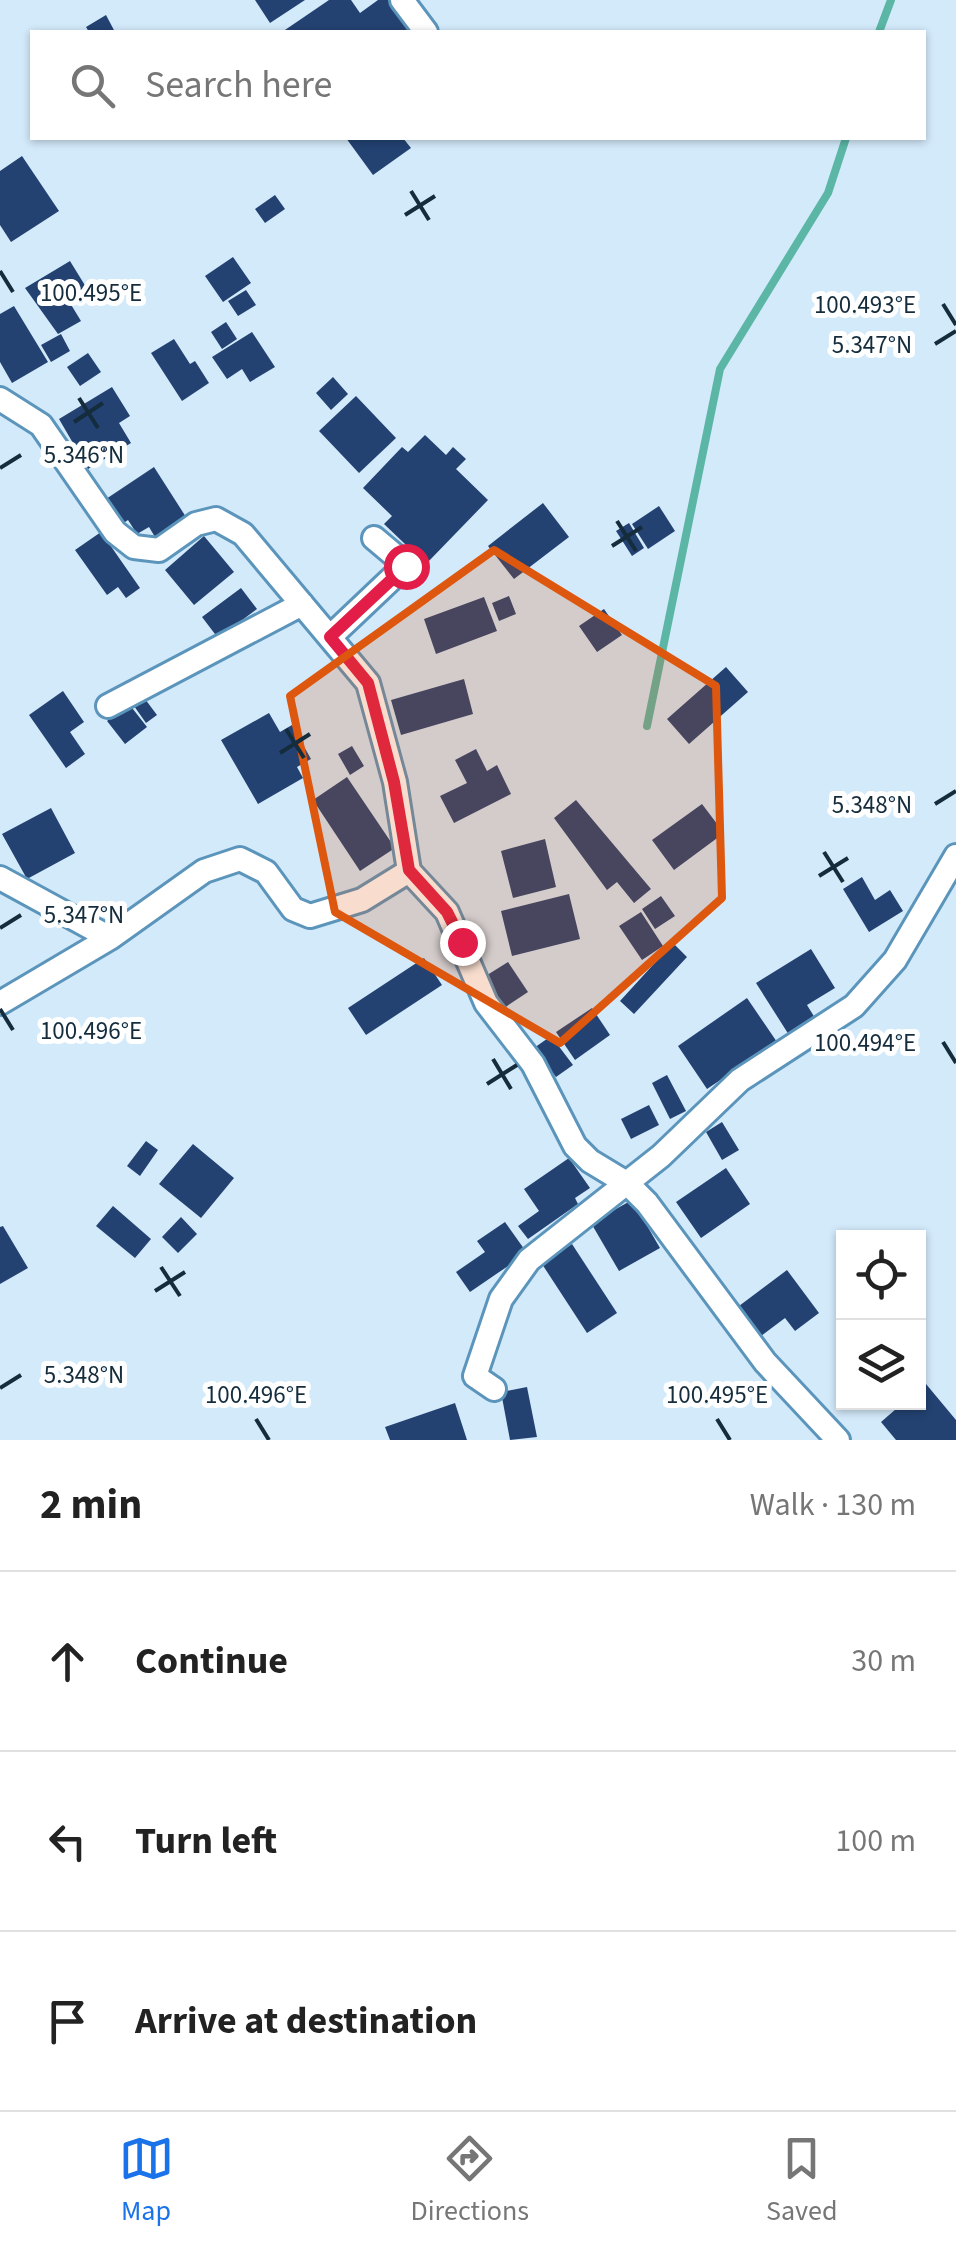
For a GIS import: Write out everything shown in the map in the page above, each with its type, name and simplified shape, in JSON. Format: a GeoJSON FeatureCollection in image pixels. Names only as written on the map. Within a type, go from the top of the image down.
{"type":"FeatureCollection","features":[{"type":"Feature","properties":{"kind":"street"},"geometry":{"type":"LineString","coordinates":[[402,0],[424,30]]}},
{"type":"Feature","properties":{"kind":"street"},"geometry":{"type":"LineString","coordinates":[[0,400],[42,424],[115,532],[134,547],[159,550],[196,524],[216,519],[244,534],[368,683],[394,782],[409,870],[447,912],[486,1002],[533,1064],[576,1146],[590,1160],[628,1184],[647,1204],[765,1362],[838,1440]]}},
{"type":"Feature","properties":{"kind":"street"},"geometry":{"type":"LineString","coordinates":[[330,637],[406,566],[374,538]]}},
{"type":"Feature","properties":{"kind":"street"},"geometry":{"type":"LineString","coordinates":[[108,706],[302,604]]}},
{"type":"Feature","properties":{"kind":"street"},"geometry":{"type":"LineString","coordinates":[[494,1388],[475,1376],[501,1299],[530,1260],[628,1184],[740,1080],[854,1006],[895,960],[956,856]]}},
{"type":"Feature","properties":{"kind":"street"},"geometry":{"type":"LineString","coordinates":[[0,1002],[110,938],[204,871],[240,859],[266,872],[292,909],[310,916],[362,900],[409,870]]}},
{"type":"Feature","properties":{"kind":"street"},"geometry":{"type":"LineString","coordinates":[[0,878],[110,938]]}},
{"type":"Feature","properties":{"kind":"highlighted area"},"geometry":{"type":"Polygon","coordinates":[[[494,550],[716,686],[722,898],[560,1043],[335,912],[290,696],[494,550]]]}},
{"type":"Feature","properties":{"kind":"building"},"geometry":{"type":"Polygon","coordinates":[[[255,0],[305,0],[270,23],[255,0]]]}},
{"type":"Feature","properties":{"kind":"building"},"geometry":{"type":"Polygon","coordinates":[[[329,0],[351,0],[360,13],[378,0],[388,0],[408,30],[285,30],[329,0]]]}},
{"type":"Feature","properties":{"kind":"building"},"geometry":{"type":"Polygon","coordinates":[[[106,15],[114,30],[88,30],[86,27],[106,15]]]}},
{"type":"Feature","properties":{"kind":"building"},"geometry":{"type":"Polygon","coordinates":[[[347,140],[405,140],[411,148],[373,175],[347,140]]]}},
{"type":"Feature","properties":{"kind":"building"},"geometry":{"type":"Polygon","coordinates":[[[22,156],[59,211],[11,242],[0,225],[0,171],[22,156]]]}},
{"type":"Feature","properties":{"kind":"building"},"geometry":{"type":"Polygon","coordinates":[[[275,195],[285,209],[265,223],[255,209],[275,195]]]}},
{"type":"Feature","properties":{"kind":"building"},"geometry":{"type":"Polygon","coordinates":[[[233,257],[251,283],[223,302],[205,276],[233,257]]]}},
{"type":"Feature","properties":{"kind":"building"},"geometry":{"type":"Polygon","coordinates":[[[70,261],[86,287],[67,298],[81,321],[58,334],[25,288],[70,261]]]}},
{"type":"Feature","properties":{"kind":"building"},"geometry":{"type":"Polygon","coordinates":[[[246,290],[256,305],[238,316],[228,301],[246,290]]]}},
{"type":"Feature","properties":{"kind":"building"},"geometry":{"type":"Polygon","coordinates":[[[14,306],[48,362],[12,383],[0,362],[0,314],[14,306]]]}},
{"type":"Feature","properties":{"kind":"building"},"geometry":{"type":"Polygon","coordinates":[[[226,322],[237,339],[222,349],[211,332],[226,322]]]}},
{"type":"Feature","properties":{"kind":"building"},"geometry":{"type":"Polygon","coordinates":[[[252,332],[275,367],[250,382],[242,369],[227,379],[212,357],[252,332]]]}},
{"type":"Feature","properties":{"kind":"building"},"geometry":{"type":"Polygon","coordinates":[[[61,334],[70,351],[51,362],[41,345],[61,334]]]}},
{"type":"Feature","properties":{"kind":"building"},"geometry":{"type":"Polygon","coordinates":[[[174,339],[190,364],[195,361],[209,383],[182,401],[151,353],[174,339]]]}},
{"type":"Feature","properties":{"kind":"building"},"geometry":{"type":"Polygon","coordinates":[[[88,353],[101,372],[80,386],[67,367],[88,353]]]}},
{"type":"Feature","properties":{"kind":"building"},"geometry":{"type":"Polygon","coordinates":[[[333,377],[348,394],[331,410],[316,393],[333,377]]]}},
{"type":"Feature","properties":{"kind":"building"},"geometry":{"type":"Polygon","coordinates":[[[112,387],[130,416],[119,423],[131,443],[88,469],[59,419],[112,387]]]}},
{"type":"Feature","properties":{"kind":"building"},"geometry":{"type":"Polygon","coordinates":[[[356,396],[396,438],[359,473],[319,431],[356,396]]]}},
{"type":"Feature","properties":{"kind":"building"},"geometry":{"type":"Polygon","coordinates":[[[425,435],[446,455],[453,447],[466,459],[456,469],[488,500],[426,564],[384,524],[392,516],[363,488],[402,447],[408,452],[425,435]]]}},
{"type":"Feature","properties":{"kind":"building"},"geometry":{"type":"Polygon","coordinates":[[[154,467],[186,517],[155,537],[149,527],[137,534],[128,520],[119,526],[103,501],[154,467]]]}},
{"type":"Feature","properties":{"kind":"building"},"geometry":{"type":"Polygon","coordinates":[[[543,503],[569,537],[514,579],[488,546],[543,503]]]}},
{"type":"Feature","properties":{"kind":"building"},"geometry":{"type":"Polygon","coordinates":[[[659,506],[675,531],[648,549],[632,524],[659,506]]]}},
{"type":"Feature","properties":{"kind":"building"},"geometry":{"type":"Polygon","coordinates":[[[629,523],[644,548],[632,556],[616,531],[629,523]]]}},
{"type":"Feature","properties":{"kind":"building"},"geometry":{"type":"Polygon","coordinates":[[[101,532],[140,588],[126,598],[118,587],[107,595],[75,550],[101,532]]]}},
{"type":"Feature","properties":{"kind":"building"},"geometry":{"type":"Polygon","coordinates":[[[204,536],[234,572],[194,605],[165,570],[204,536]]]}},
{"type":"Feature","properties":{"kind":"building"},"geometry":{"type":"Polygon","coordinates":[[[241,588],[257,609],[218,638],[202,617],[241,588]]]}},
{"type":"Feature","properties":{"kind":"building"},"geometry":{"type":"Polygon","coordinates":[[[509,596],[516,614],[499,621],[492,603],[509,596]]]}},
{"type":"Feature","properties":{"kind":"building"},"geometry":{"type":"Polygon","coordinates":[[[484,597],[497,631],[436,654],[424,619],[484,597]]]}},
{"type":"Feature","properties":{"kind":"building"},"geometry":{"type":"Polygon","coordinates":[[[604,609],[622,635],[597,652],[579,626],[604,609]]]}},
{"type":"Feature","properties":{"kind":"building"},"geometry":{"type":"Polygon","coordinates":[[[726,667],[748,692],[689,744],[667,719],[726,667]]]}},
{"type":"Feature","properties":{"kind":"building"},"geometry":{"type":"Polygon","coordinates":[[[464,679],[473,714],[401,735],[391,700],[464,679]]]}},
{"type":"Feature","properties":{"kind":"building"},"geometry":{"type":"Polygon","coordinates":[[[63,691],[84,722],[70,732],[85,754],[66,768],[29,715],[63,691]]]}},
{"type":"Feature","properties":{"kind":"building"},"geometry":{"type":"Polygon","coordinates":[[[145,699],[157,715],[146,723],[134,706],[145,699]]]}},
{"type":"Feature","properties":{"kind":"building"},"geometry":{"type":"Polygon","coordinates":[[[129,704],[147,727],[125,744],[107,721],[129,704]]]}},
{"type":"Feature","properties":{"kind":"building"},"geometry":{"type":"Polygon","coordinates":[[[269,713],[280,732],[292,725],[311,759],[297,767],[303,778],[258,804],[221,740],[269,713]]]}},
{"type":"Feature","properties":{"kind":"building"},"geometry":{"type":"Polygon","coordinates":[[[352,746],[364,766],[350,775],[338,754],[352,746]]]}},
{"type":"Feature","properties":{"kind":"building"},"geometry":{"type":"Polygon","coordinates":[[[476,749],[487,771],[497,765],[511,794],[454,823],[440,796],[467,783],[455,760],[476,749]]]}},
{"type":"Feature","properties":{"kind":"building"},"geometry":{"type":"Polygon","coordinates":[[[347,777],[395,848],[360,871],[313,800],[347,777]]]}},
{"type":"Feature","properties":{"kind":"building"},"geometry":{"type":"Polygon","coordinates":[[[576,800],[651,889],[634,903],[617,882],[607,890],[554,818],[576,800]]]}},
{"type":"Feature","properties":{"kind":"building"},"geometry":{"type":"Polygon","coordinates":[[[702,804],[724,833],[674,870],[652,840],[702,804]]]}},
{"type":"Feature","properties":{"kind":"building"},"geometry":{"type":"Polygon","coordinates":[[[51,808],[75,853],[27,879],[2,834],[51,808]]]}},
{"type":"Feature","properties":{"kind":"building"},"geometry":{"type":"Polygon","coordinates":[[[545,839],[556,887],[513,898],[501,851],[545,839]]]}},
{"type":"Feature","properties":{"kind":"building"},"geometry":{"type":"Polygon","coordinates":[[[862,877],[875,900],[890,890],[903,911],[869,932],[843,889],[862,877]]]}},
{"type":"Feature","properties":{"kind":"building"},"geometry":{"type":"Polygon","coordinates":[[[569,894],[580,939],[512,956],[501,911],[569,894]]]}},
{"type":"Feature","properties":{"kind":"building"},"geometry":{"type":"Polygon","coordinates":[[[661,896],[675,916],[655,929],[642,909],[661,896]]]}},
{"type":"Feature","properties":{"kind":"building"},"geometry":{"type":"Polygon","coordinates":[[[641,912],[663,946],[642,960],[619,926],[641,912]]]}},
{"type":"Feature","properties":{"kind":"building"},"geometry":{"type":"Polygon","coordinates":[[[673,943],[687,957],[634,1014],[620,1001],[673,943]]]}},
{"type":"Feature","properties":{"kind":"building"},"geometry":{"type":"Polygon","coordinates":[[[811,949],[835,988],[807,1005],[815,1018],[789,1035],[756,983],[811,949]]]}},
{"type":"Feature","properties":{"kind":"building"},"geometry":{"type":"Polygon","coordinates":[[[424,958],[442,985],[366,1035],[348,1008],[424,958]]]}},
{"type":"Feature","properties":{"kind":"building"},"geometry":{"type":"Polygon","coordinates":[[[508,962],[528,992],[504,1008],[484,977],[508,962]]]}},
{"type":"Feature","properties":{"kind":"building"},"geometry":{"type":"Polygon","coordinates":[[[747,998],[777,1042],[707,1089],[678,1046],[747,998]]]}},
{"type":"Feature","properties":{"kind":"building"},"geometry":{"type":"Polygon","coordinates":[[[592,1008],[610,1035],[575,1060],[556,1032],[592,1008]]]}},
{"type":"Feature","properties":{"kind":"building"},"geometry":{"type":"Polygon","coordinates":[[[551,1036],[573,1065],[556,1077],[534,1048],[551,1036]]]}},
{"type":"Feature","properties":{"kind":"building"},"geometry":{"type":"Polygon","coordinates":[[[667,1075],[686,1111],[670,1119],[652,1083],[667,1075]]]}},
{"type":"Feature","properties":{"kind":"building"},"geometry":{"type":"Polygon","coordinates":[[[649,1105],[659,1125],[631,1139],[621,1119],[649,1105]]]}},
{"type":"Feature","properties":{"kind":"building"},"geometry":{"type":"Polygon","coordinates":[[[722,1122],[739,1150],[722,1160],[706,1132],[722,1122]]]}},
{"type":"Feature","properties":{"kind":"building"},"geometry":{"type":"Polygon","coordinates":[[[146,1141],[158,1150],[140,1176],[127,1166],[146,1141]]]}},
{"type":"Feature","properties":{"kind":"building"},"geometry":{"type":"Polygon","coordinates":[[[193,1144],[234,1178],[201,1218],[159,1184],[193,1144]]]}},
{"type":"Feature","properties":{"kind":"building"},"geometry":{"type":"Polygon","coordinates":[[[569,1158],[590,1188],[575,1198],[578,1204],[528,1239],[518,1226],[539,1211],[524,1189],[569,1158]]]}},
{"type":"Feature","properties":{"kind":"building"},"geometry":{"type":"Polygon","coordinates":[[[726,1168],[750,1204],[701,1238],[676,1202],[726,1168]]]}},
{"type":"Feature","properties":{"kind":"building"},"geometry":{"type":"Polygon","coordinates":[[[632,1200],[660,1248],[619,1271],[591,1223],[632,1200]]]}},
{"type":"Feature","properties":{"kind":"building"},"geometry":{"type":"Polygon","coordinates":[[[113,1206],[151,1239],[135,1258],[96,1226],[113,1206]]]}},
{"type":"Feature","properties":{"kind":"building"},"geometry":{"type":"Polygon","coordinates":[[[181,1217],[197,1234],[178,1253],[162,1237],[181,1217]]]}},
{"type":"Feature","properties":{"kind":"building"},"geometry":{"type":"Polygon","coordinates":[[[505,1222],[527,1253],[470,1292],[456,1272],[485,1252],[477,1241],[505,1222]]]}},
{"type":"Feature","properties":{"kind":"building"},"geometry":{"type":"Polygon","coordinates":[[[3,1226],[28,1268],[0,1284],[0,1227],[3,1226]]]}},
{"type":"Feature","properties":{"kind":"building"},"geometry":{"type":"Polygon","coordinates":[[[572,1244],[617,1313],[587,1333],[542,1264],[572,1244]]]}},
{"type":"Feature","properties":{"kind":"building"},"geometry":{"type":"Polygon","coordinates":[[[787,1270],[819,1313],[795,1331],[785,1318],[753,1342],[731,1312],[787,1270]]]}},
{"type":"Feature","properties":{"kind":"building"},"geometry":{"type":"Polygon","coordinates":[[[926,1384],[956,1420],[956,1440],[896,1440],[881,1422],[895,1410],[926,1410],[926,1384]]]}},
{"type":"Feature","properties":{"kind":"building"},"geometry":{"type":"Polygon","coordinates":[[[527,1387],[537,1437],[510,1440],[501,1392],[527,1387]]]}},
{"type":"Feature","properties":{"kind":"building"},"geometry":{"type":"Polygon","coordinates":[[[455,1403],[467,1440],[390,1440],[385,1427],[455,1403]]]}},
{"type":"Feature","properties":{"kind":"waterway"},"geometry":{"type":"LineString","coordinates":[[880,30],[891,0]]}},
{"type":"Feature","properties":{"kind":"waterway"},"geometry":{"type":"LineString","coordinates":[[647,726],[720,369],[828,193],[845,140]]}},
{"type":"Feature","properties":{"kind":"route"},"geometry":{"type":"LineString","coordinates":[[406,566],[330,637],[368,683],[394,782],[409,870],[447,912],[462,942]]}}]}
